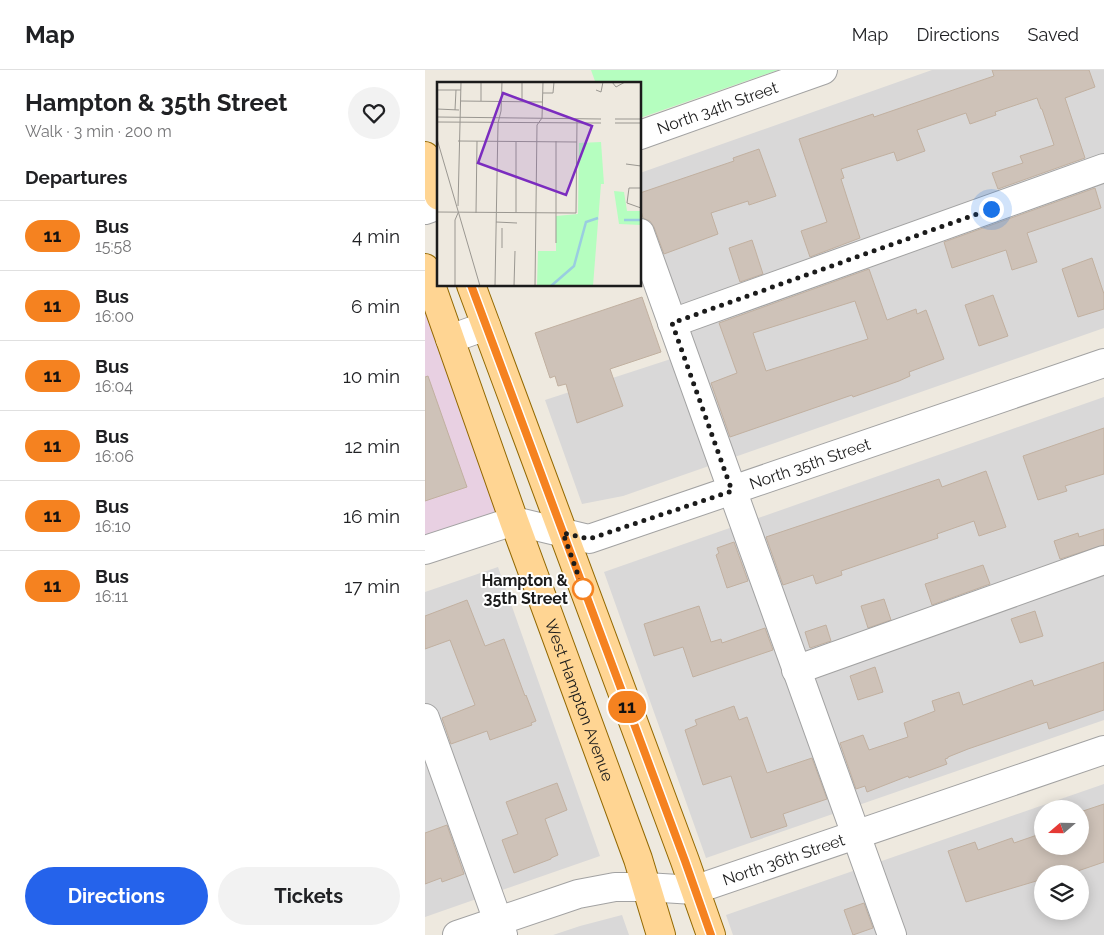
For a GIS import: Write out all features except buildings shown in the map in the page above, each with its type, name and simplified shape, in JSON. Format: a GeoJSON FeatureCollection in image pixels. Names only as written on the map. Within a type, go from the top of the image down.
{"type":"FeatureCollection","features":[{"type":"Feature","properties":{"kind":"main road"},"geometry":{"type":"LineString","coordinates":[[425,156],[437,190]]}},
{"type":"Feature","properties":{"kind":"main road","name":"West Hampton Avenue"},"geometry":{"type":"LineString","coordinates":[[425,268],[514,521],[634,850],[661,935]]}},
{"type":"Feature","properties":{"kind":"main road"},"geometry":{"type":"LineString","coordinates":[[471,286],[711,935]]}},
{"type":"Feature","properties":{"kind":"street","name":"North 34th Street"},"geometry":{"type":"LineString","coordinates":[[641,135],[823,70]]}},
{"type":"Feature","properties":{"kind":"street"},"geometry":{"type":"LineString","coordinates":[[672,323],[1104,168]]}},
{"type":"Feature","properties":{"kind":"street"},"geometry":{"type":"LineString","coordinates":[[425,210],[437,206]]}},
{"type":"Feature","properties":{"kind":"street"},"geometry":{"type":"LineString","coordinates":[[641,237],[892,935]]}},
{"type":"Feature","properties":{"kind":"street"},"geometry":{"type":"LineString","coordinates":[[450,339],[486,326]]}},
{"type":"Feature","properties":{"kind":"street","name":"North 35th Street"},"geometry":{"type":"LineString","coordinates":[[514,521],[589,539],[1104,364]]}},
{"type":"Feature","properties":{"kind":"street"},"geometry":{"type":"LineString","coordinates":[[425,550],[514,521]]}},
{"type":"Feature","properties":{"kind":"street"},"geometry":{"type":"LineString","coordinates":[[797,670],[1104,560]]}},
{"type":"Feature","properties":{"kind":"street"},"geometry":{"type":"LineString","coordinates":[[425,718],[430,751],[501,928]]}},
{"type":"Feature","properties":{"kind":"street","name":"North 36th Street"},"geometry":{"type":"LineString","coordinates":[[457,935],[501,928],[578,894],[615,887],[694,890],[1104,750]]}},
{"type":"Feature","properties":{"kind":"shaded area"},"geometry":{"type":"Polygon","coordinates":[[[932,70],[1104,70],[1104,328],[623,496],[582,504],[545,400],[674,358],[641,268],[641,173],[932,70]]]}},
{"type":"Feature","properties":{"kind":"shaded area"},"geometry":{"type":"Polygon","coordinates":[[[425,268],[514,521],[425,550],[425,268]]]}},
{"type":"Feature","properties":{"kind":"shaded area"},"geometry":{"type":"Polygon","coordinates":[[[1104,397],[1104,720],[706,858],[604,572],[1104,397]]]}},
{"type":"Feature","properties":{"kind":"shaded area"},"geometry":{"type":"Polygon","coordinates":[[[498,567],[600,856],[425,917],[425,592],[498,567]]]}},
{"type":"Feature","properties":{"kind":"shaded area"},"geometry":{"type":"Polygon","coordinates":[[[1104,784],[1104,935],[733,935],[726,915],[1034,808],[1034,855],[1089,855],[1089,800],[1058,800],[1104,784]]]}},
{"type":"Feature","properties":{"kind":"shaded area"},"geometry":{"type":"Polygon","coordinates":[[[622,915],[629,935],[553,935],[580,926],[622,915]]]}},
{"type":"Feature","properties":{"kind":"green space"},"geometry":{"type":"Polygon","coordinates":[[[591,70],[778,70],[641,118],[641,82],[595,82],[591,70]]]}},
{"type":"Feature","properties":{"kind":"bus line","name":"11"},"geometry":{"type":"LineString","coordinates":[[471,286],[711,935]]}},
{"type":"Feature","properties":{"kind":"place","name":"Hampton & 35th Street"},"geometry":{"type":"Point","coordinates":[583,589]}},
{"type":"Feature","properties":{"kind":"route"},"geometry":{"type":"LineString","coordinates":[[583,589],[563,533],[589,539],[732,491],[672,323],[991,209]]}}]}
